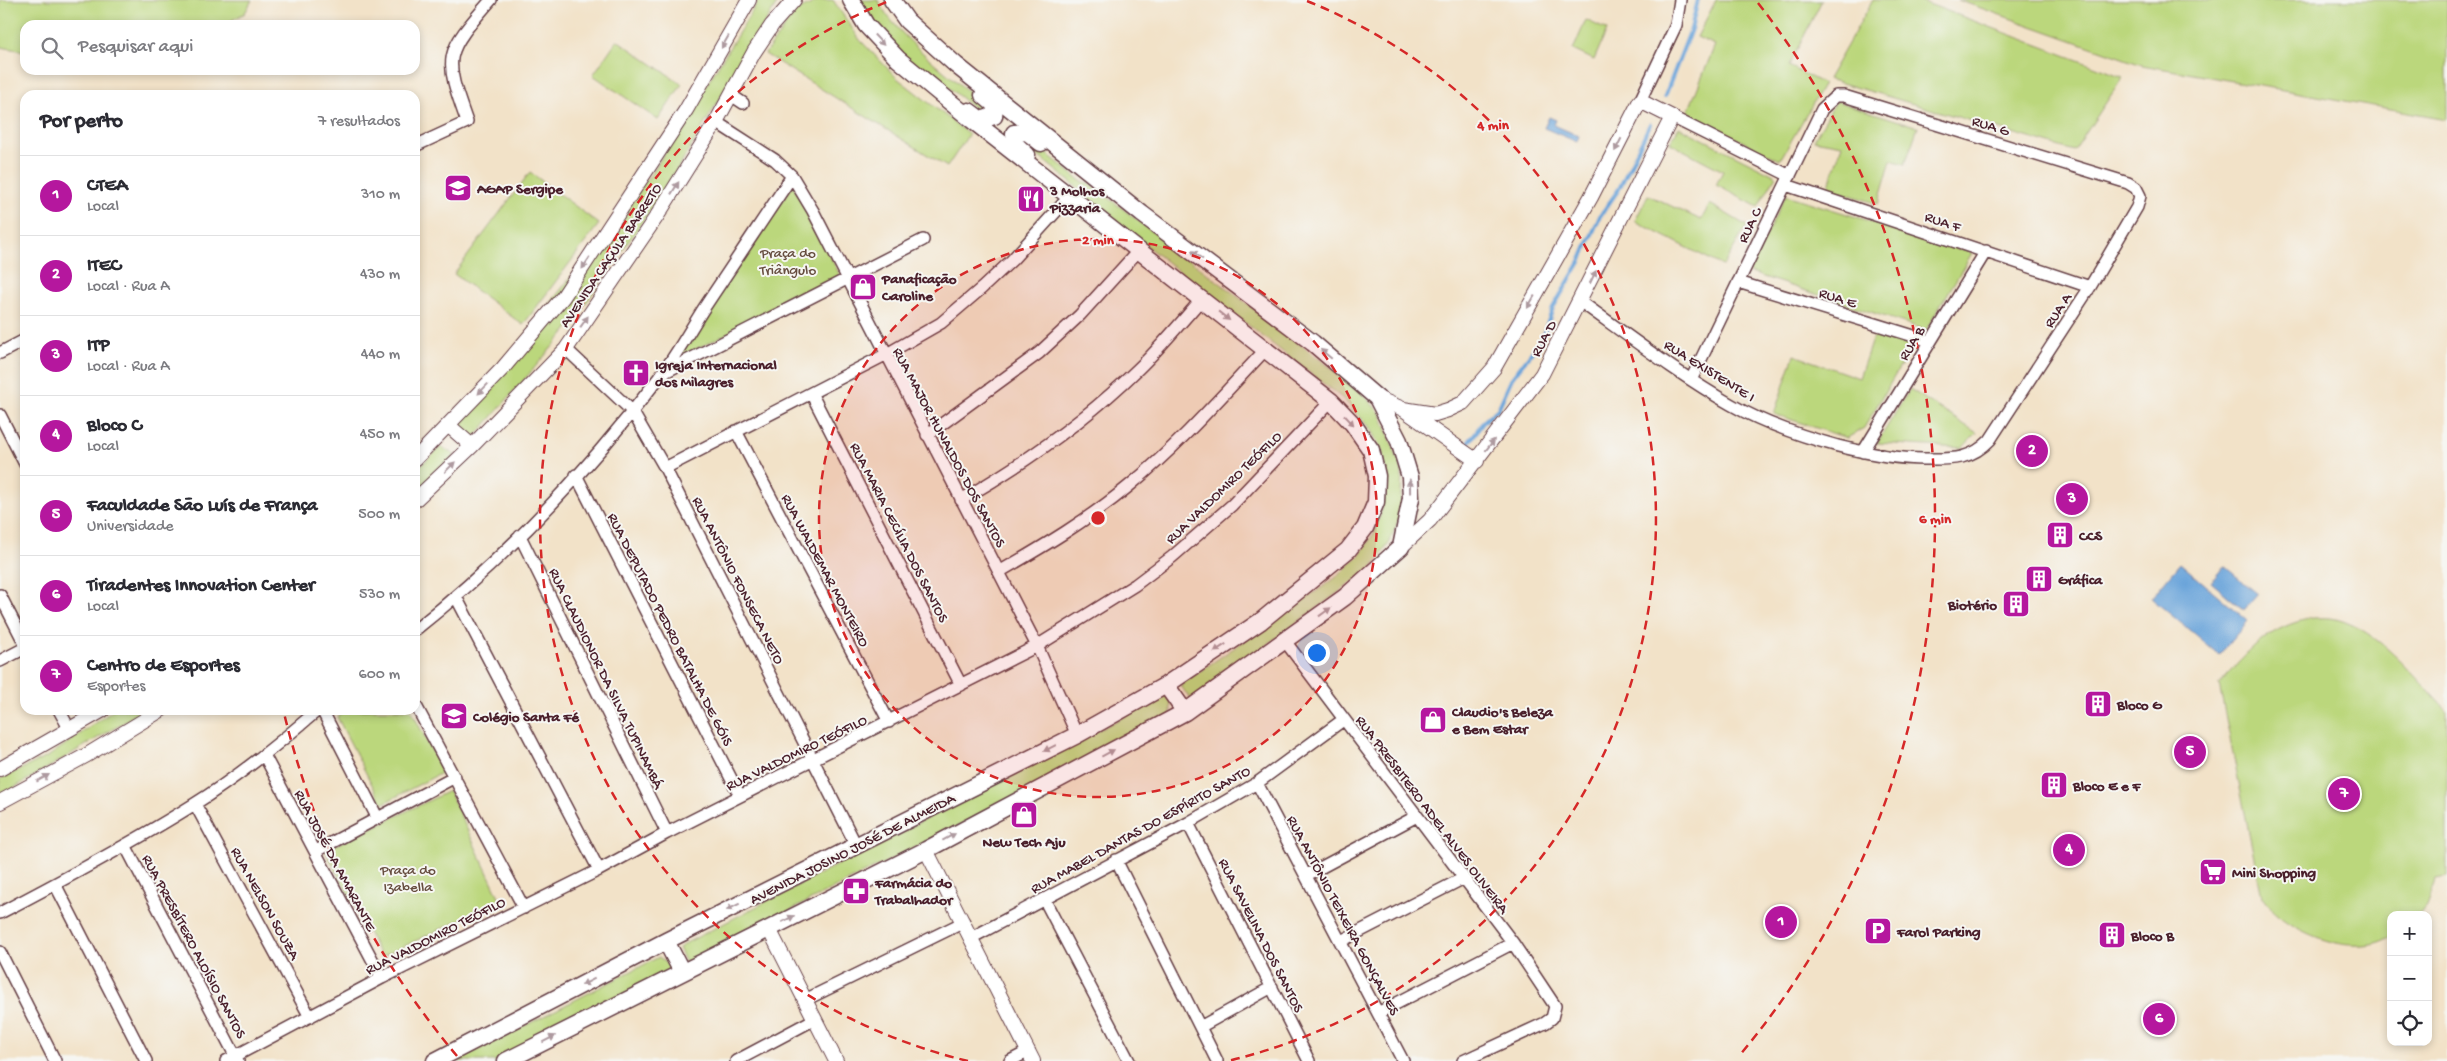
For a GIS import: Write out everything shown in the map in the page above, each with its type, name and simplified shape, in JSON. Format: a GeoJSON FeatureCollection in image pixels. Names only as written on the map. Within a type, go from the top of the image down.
{"type":"FeatureCollection","features":[{"type":"Feature","properties":{"kind":"main road"},"geometry":{"type":"LineString","coordinates":[[851,0],[866,25],[879,40],[922,79],[1070,196]]}},
{"type":"Feature","properties":{"kind":"main road"},"geometry":{"type":"LineString","coordinates":[[506,1061],[926,850],[1185,712],[1344,597],[1401,547],[1411,498],[1410,477],[1399,441],[1377,398],[1313,343],[1142,214],[935,47],[907,21],[892,0]]}},
{"type":"Feature","properties":{"kind":"main road"},"geometry":{"type":"LineString","coordinates":[[922,79],[939,88],[980,120],[994,116],[995,105],[945,62],[935,47]]}},
{"type":"Feature","properties":{"kind":"main road"},"geometry":{"type":"LineString","coordinates":[[1070,196],[1059,181],[1014,144],[1014,133],[1027,132],[1076,170],[1091,172]]}},
{"type":"Feature","properties":{"kind":"main road","name":"AVENIDA JOSINO JOSÉ DE ALMEIDA"},"geometry":{"type":"LineString","coordinates":[[435,1061],[666,941],[1077,735],[1166,685],[1261,621],[1348,550],[1365,528],[1376,502],[1377,476],[1371,450],[1354,424],[1332,401],[1267,348],[1070,196]]}},
{"type":"Feature","properties":{"kind":"main road"},"geometry":{"type":"LineString","coordinates":[[1166,685],[1185,712]]}},
{"type":"Feature","properties":{"kind":"main road"},"geometry":{"type":"LineString","coordinates":[[666,941],[682,972]]}},
{"type":"Feature","properties":{"kind":"street"},"geometry":{"type":"LineString","coordinates":[[420,144],[467,122],[451,77],[450,64],[455,46],[491,0]]}},
{"type":"Feature","properties":{"kind":"street","name":"AVENIDA CAÇULA BARRETO"},"geometry":{"type":"LineString","coordinates":[[420,454],[502,368],[563,298],[686,110],[749,0]]}},
{"type":"Feature","properties":{"kind":"street","name":"AVENIDA CAÇULA BARRETO"},"geometry":{"type":"LineString","coordinates":[[420,495],[472,446],[566,349],[657,216],[716,122],[737,99],[772,25],[794,0]]}},
{"type":"Feature","properties":{"kind":"street"},"geometry":{"type":"LineString","coordinates":[[1403,409],[1435,414],[1448,410],[1463,403],[1494,368],[1591,197],[1640,101],[1676,25],[1680,0]]}},
{"type":"Feature","properties":{"kind":"street","name":"RUA C"},"geometry":{"type":"LineString","coordinates":[[1692,380],[1822,109],[1836,96],[1844,96]]}},
{"type":"Feature","properties":{"kind":"street","name":"RUA G"},"geometry":{"type":"LineString","coordinates":[[1844,96],[2128,183]]}},
{"type":"Feature","properties":{"kind":"street"},"geometry":{"type":"LineString","coordinates":[[1640,101],[1672,118]]}},
{"type":"Feature","properties":{"kind":"street","name":"RUA F"},"geometry":{"type":"LineString","coordinates":[[1672,118],[1788,180],[2090,287]]}},
{"type":"Feature","properties":{"kind":"street","name":"RUA D"},"geometry":{"type":"LineString","coordinates":[[1401,547],[1430,520],[1542,374],[1581,302],[1672,118]]}},
{"type":"Feature","properties":{"kind":"street","name":"RUA MAJOR HUNALDOS DOS SANTOS"},"geometry":{"type":"LineString","coordinates":[[716,122],[775,160],[792,176],[813,211],[885,355],[1037,646],[1077,735]]}},
{"type":"Feature","properties":{"kind":"street"},"geometry":{"type":"LineString","coordinates":[[420,626],[456,597],[520,536],[632,411],[662,374],[792,176]]}},
{"type":"Feature","properties":{"kind":"street","name":"RUA A"},"geometry":{"type":"LineString","coordinates":[[1980,450],[1990,440],[2090,287],[2137,207],[2140,196],[2136,188],[2128,183]]}},
{"type":"Feature","properties":{"kind":"street"},"geometry":{"type":"LineString","coordinates":[[665,468],[885,355],[941,323],[982,288],[1070,196]]}},
{"type":"Feature","properties":{"kind":"street"},"geometry":{"type":"LineString","coordinates":[[662,374],[923,240]]}},
{"type":"Feature","properties":{"kind":"street"},"geometry":{"type":"LineString","coordinates":[[927,435],[1039,353],[1080,314],[1140,249]]}},
{"type":"Feature","properties":{"kind":"street","name":"RUA B"},"geometry":{"type":"LineString","coordinates":[[1863,452],[1986,251]]}},
{"type":"Feature","properties":{"kind":"street","name":"RUA E"},"geometry":{"type":"LineString","coordinates":[[1738,282],[1930,341]]}},
{"type":"Feature","properties":{"kind":"street"},"geometry":{"type":"LineString","coordinates":[[961,500],[1014,469],[1082,420],[1139,368],[1202,298]]}},
{"type":"Feature","properties":{"kind":"street","name":"RUA EXISTENTE I"},"geometry":{"type":"LineString","coordinates":[[1581,302],[1692,380],[1732,405],[1782,428],[1863,452],[1902,459],[1965,457],[1980,450]]}},
{"type":"Feature","properties":{"kind":"street"},"geometry":{"type":"LineString","coordinates":[[0,353],[20,343]]}},
{"type":"Feature","properties":{"kind":"street"},"geometry":{"type":"LineString","coordinates":[[999,572],[1063,536],[1129,486],[1178,442],[1267,348]]}},
{"type":"Feature","properties":{"kind":"street","name":"RUA ANTÔNIO FONSECA NETO"},"geometry":{"type":"LineString","coordinates":[[566,349],[632,411],[665,468],[856,845]]}},
{"type":"Feature","properties":{"kind":"street","name":"RUA MARIA CECÍLIA DOS SANTOS"},"geometry":{"type":"LineString","coordinates":[[811,393],[961,685]]}},
{"type":"Feature","properties":{"kind":"street"},"geometry":{"type":"LineString","coordinates":[[1377,398],[1403,409],[1477,461]]}},
{"type":"Feature","properties":{"kind":"street","name":"RUA VALDOMIRO TEÓFILO"},"geometry":{"type":"LineString","coordinates":[[233,1059],[382,978],[599,870],[667,833],[1037,646],[1135,586],[1172,557],[1232,504],[1332,401]]}},
{"type":"Feature","properties":{"kind":"street"},"geometry":{"type":"LineString","coordinates":[[0,416],[20,454]]}},
{"type":"Feature","properties":{"kind":"street"},"geometry":{"type":"LineString","coordinates":[[448,425],[472,446]]}},
{"type":"Feature","properties":{"kind":"street","name":"RUA WALDEMAR MONTEIRO"},"geometry":{"type":"LineString","coordinates":[[736,430],[889,722]]}},
{"type":"Feature","properties":{"kind":"street","name":"RUA DEPUTADO PEDRO BATALHA DE GÓIS"},"geometry":{"type":"LineString","coordinates":[[576,475],[740,796]]}},
{"type":"Feature","properties":{"kind":"street","name":"RUA CLAUDIONOR DA SILVA TUPINAMBÁ"},"geometry":{"type":"LineString","coordinates":[[520,536],[667,833]]}},
{"type":"Feature","properties":{"kind":"street"},"geometry":{"type":"LineString","coordinates":[[0,595],[20,634]]}},
{"type":"Feature","properties":{"kind":"street"},"geometry":{"type":"LineString","coordinates":[[456,597],[599,870]]}},
{"type":"Feature","properties":{"kind":"street","name":"RUA PRESBITERO ADEL ALVES OLIVEIRA"},"geometry":{"type":"LineString","coordinates":[[1285,640],[1343,720],[1513,943],[1555,1006],[1552,1018],[1545,1023],[1464,1061]]}},
{"type":"Feature","properties":{"kind":"street"},"geometry":{"type":"LineString","coordinates":[[0,661],[20,651]]}},
{"type":"Feature","properties":{"kind":"street"},"geometry":{"type":"LineString","coordinates":[[420,713],[524,908]]}},
{"type":"Feature","properties":{"kind":"street"},"geometry":{"type":"LineString","coordinates":[[62,715],[70,730]]}},
{"type":"Feature","properties":{"kind":"street"},"geometry":{"type":"LineString","coordinates":[[0,769],[95,715]]}},
{"type":"Feature","properties":{"kind":"street"},"geometry":{"type":"LineString","coordinates":[[0,802],[153,715]]}},
{"type":"Feature","properties":{"kind":"street"},"geometry":{"type":"LineString","coordinates":[[0,913],[126,845],[195,804],[264,755],[314,715]]}},
{"type":"Feature","properties":{"kind":"street"},"geometry":{"type":"LineString","coordinates":[[323,715],[377,817]]}},
{"type":"Feature","properties":{"kind":"street","name":"RUA MABEL DANTAS DO ESPÍRITO SANTO"},"geometry":{"type":"LineString","coordinates":[[971,938],[1188,823],[1257,783],[1343,720]]}},
{"type":"Feature","properties":{"kind":"street","name":"RUA JOSÉ DA AMARANTE"},"geometry":{"type":"LineString","coordinates":[[264,755],[382,978]]}},
{"type":"Feature","properties":{"kind":"street"},"geometry":{"type":"LineString","coordinates":[[316,851],[455,777]]}},
{"type":"Feature","properties":{"kind":"street","name":"RUA ANTÔNIO TEIXEIRA GONÇALVES"},"geometry":{"type":"LineString","coordinates":[[1257,783],[1307,874],[1403,1061]]}},
{"type":"Feature","properties":{"kind":"street","name":"RUA NELSON SOUZA"},"geometry":{"type":"LineString","coordinates":[[195,804],[310,1016]]}},
{"type":"Feature","properties":{"kind":"street"},"geometry":{"type":"LineString","coordinates":[[1307,874],[1418,816]]}},
{"type":"Feature","properties":{"kind":"street","name":"RUA SAVELINA DOS SANTOS"},"geometry":{"type":"LineString","coordinates":[[1188,823],[1309,1061]]}},
{"type":"Feature","properties":{"kind":"street","name":"RUA PRESBÍTERO ALOÍSIO SANTOS"},"geometry":{"type":"LineString","coordinates":[[126,845],[233,1059]]}},
{"type":"Feature","properties":{"kind":"street"},"geometry":{"type":"LineString","coordinates":[[926,850],[1031,1056],[1010,1061]]}},
{"type":"Feature","properties":{"kind":"street"},"geometry":{"type":"LineString","coordinates":[[1116,860],[1217,1061]]}},
{"type":"Feature","properties":{"kind":"street"},"geometry":{"type":"LineString","coordinates":[[1341,941],[1462,878]]}},
{"type":"Feature","properties":{"kind":"street"},"geometry":{"type":"LineString","coordinates":[[55,884],[146,1061]]}},
{"type":"Feature","properties":{"kind":"street"},"geometry":{"type":"LineString","coordinates":[[1044,899],[1129,1061]]}},
{"type":"Feature","properties":{"kind":"street"},"geometry":{"type":"LineString","coordinates":[[805,1000],[964,922]]}},
{"type":"Feature","properties":{"kind":"street"},"geometry":{"type":"LineString","coordinates":[[769,929],[836,1061]]}},
{"type":"Feature","properties":{"kind":"street"},"geometry":{"type":"LineString","coordinates":[[1378,1013],[1513,943]]}},
{"type":"Feature","properties":{"kind":"street"},"geometry":{"type":"LineString","coordinates":[[0,952],[55,1061]]}},
{"type":"Feature","properties":{"kind":"street"},"geometry":{"type":"LineString","coordinates":[[1200,1027],[1272,987]]}},
{"type":"Feature","properties":{"kind":"street"},"geometry":{"type":"LineString","coordinates":[[736,1061],[815,1019]]}},
{"type":"Feature","properties":{"kind":"green space"},"geometry":{"type":"Polygon","coordinates":[[[0,0],[252,0],[245,13],[232,20],[20,20],[20,50],[0,47],[0,0]]]}},
{"type":"Feature","properties":{"kind":"green space"},"geometry":{"type":"Polygon","coordinates":[[[759,0],[779,0],[666,188],[567,330],[473,439],[456,424],[652,173],[759,0]]]}},
{"type":"Feature","properties":{"kind":"green space"},"geometry":{"type":"Polygon","coordinates":[[[819,0],[833,0],[860,40],[897,78],[969,134],[947,167],[765,54],[795,12],[819,0]]]}},
{"type":"Feature","properties":{"kind":"green space"},"geometry":{"type":"Polygon","coordinates":[[[856,0],[878,0],[886,14],[912,43],[987,107],[981,114],[927,70],[903,60],[856,0]]]}},
{"type":"Feature","properties":{"kind":"green space"},"geometry":{"type":"Polygon","coordinates":[[[1716,0],[1822,0],[1789,66],[1824,84],[1780,160],[1687,114],[1715,45],[1697,37],[1716,0]]]}},
{"type":"Feature","properties":{"kind":"green space"},"geometry":{"type":"Polygon","coordinates":[[[1873,0],[1918,0],[2123,77],[2074,151],[1828,79],[1873,0]]]}},
{"type":"Feature","properties":{"kind":"green space"},"geometry":{"type":"Polygon","coordinates":[[[1958,0],[2447,0],[2447,119],[2142,65],[1958,0]]]}},
{"type":"Feature","properties":{"kind":"green space"},"geometry":{"type":"Polygon","coordinates":[[[1586,20],[1607,30],[1594,60],[1573,50],[1586,20]]]}},
{"type":"Feature","properties":{"kind":"green space"},"geometry":{"type":"Polygon","coordinates":[[[617,40],[682,84],[658,120],[593,75],[617,40]]]}},
{"type":"Feature","properties":{"kind":"green space"},"geometry":{"type":"Polygon","coordinates":[[[1836,101],[1918,127],[1905,164],[1891,160],[1878,204],[1828,188],[1842,145],[1814,140],[1836,101]]]}},
{"type":"Feature","properties":{"kind":"green space"},"geometry":{"type":"Polygon","coordinates":[[[1679,127],[1776,176],[1758,207],[1716,185],[1723,171],[1670,143],[1679,127]]]}},
{"type":"Feature","properties":{"kind":"green space"},"geometry":{"type":"Polygon","coordinates":[[[1025,136],[1082,182],[1089,183],[1356,387],[1381,414],[1402,471],[1400,515],[1390,542],[1372,568],[1191,700],[1180,685],[1334,579],[1360,555],[1374,533],[1382,510],[1384,480],[1382,450],[1368,425],[1342,398],[1086,199],[1079,189],[1021,142],[1025,136]]]}},
{"type":"Feature","properties":{"kind":"green space"},"geometry":{"type":"Polygon","coordinates":[[[530,172],[599,224],[523,325],[454,274],[530,172]]]}},
{"type":"Feature","properties":{"kind":"green space","name":"Praça do Triângulo"},"geometry":{"type":"Polygon","coordinates":[[[793,185],[841,277],[676,359],[793,185]]]}},
{"type":"Feature","properties":{"kind":"green space"},"geometry":{"type":"Polygon","coordinates":[[[1648,195],[1701,220],[1710,204],[1747,226],[1723,266],[1635,221],[1648,195]]]}},
{"type":"Feature","properties":{"kind":"green space"},"geometry":{"type":"Polygon","coordinates":[[[1786,195],[1972,253],[1926,330],[1748,272],[1786,195]]]}},
{"type":"Feature","properties":{"kind":"green space"},"geometry":{"type":"Polygon","coordinates":[[[1875,331],[1914,343],[1864,428],[1847,438],[1774,414],[1794,355],[1859,378],[1875,331]]]}},
{"type":"Feature","properties":{"kind":"green space"},"geometry":{"type":"Polygon","coordinates":[[[1910,389],[1977,433],[1962,448],[1877,443],[1910,389]]]}},
{"type":"Feature","properties":{"kind":"green space"},"geometry":{"type":"Polygon","coordinates":[[[441,447],[455,455],[420,490],[420,466],[441,447]]]}},
{"type":"Feature","properties":{"kind":"green space"},"geometry":{"type":"Polygon","coordinates":[[[2313,618],[2336,619],[2368,634],[2396,657],[2447,711],[2447,877],[2436,879],[2426,906],[2422,911],[2387,911],[2387,938],[2376,943],[2340,944],[2321,939],[2286,921],[2262,897],[2219,684],[2260,642],[2283,627],[2313,618]]]}},
{"type":"Feature","properties":{"kind":"green space"},"geometry":{"type":"Polygon","coordinates":[[[1164,696],[1171,700],[1171,715],[1098,755],[686,963],[679,948],[686,943],[1164,696]]]}},
{"type":"Feature","properties":{"kind":"green space"},"geometry":{"type":"Polygon","coordinates":[[[107,715],[137,715],[0,796],[0,779],[49,756],[107,715]]]}},
{"type":"Feature","properties":{"kind":"green space"},"geometry":{"type":"Polygon","coordinates":[[[339,715],[414,715],[443,772],[382,804],[337,717],[339,715]]]}},
{"type":"Feature","properties":{"kind":"green space","name":"Praça do Izabella"},"geometry":{"type":"Polygon","coordinates":[[[449,791],[501,901],[381,957],[325,850],[449,791]]]}},
{"type":"Feature","properties":{"kind":"green space"},"geometry":{"type":"Polygon","coordinates":[[[659,957],[669,966],[668,976],[498,1061],[456,1061],[659,957]]]}},
{"type":"Feature","properties":{"kind":"water"},"geometry":{"type":"Polygon","coordinates":[[[1549,117],[1556,120],[1554,125],[1579,136],[1577,142],[1544,128],[1549,117]]]}},
{"type":"Feature","properties":{"kind":"water"},"geometry":{"type":"Polygon","coordinates":[[[2180,563],[2248,621],[2219,655],[2151,598],[2180,563]]]}},
{"type":"Feature","properties":{"kind":"water"},"geometry":{"type":"Polygon","coordinates":[[[2224,566],[2258,594],[2244,610],[2211,582],[2224,566]]]}},
{"type":"Feature","properties":{"kind":"waterway"},"geometry":{"type":"LineString","coordinates":[[1665,96],[1691,29],[1698,0]]}},
{"type":"Feature","properties":{"kind":"waterway"},"geometry":{"type":"LineString","coordinates":[[1469,442],[1484,421],[1498,409],[1512,378],[1541,340],[1554,306],[1580,262],[1600,216],[1619,189],[1650,124]]}},
{"type":"Feature","properties":{"kind":"place","name":"AGAP Sergipe"},"geometry":{"type":"Point","coordinates":[458,188]}},
{"type":"Feature","properties":{"kind":"place","name":"3 Molhos Pizzaria"},"geometry":{"type":"Point","coordinates":[1031,199]}},
{"type":"Feature","properties":{"kind":"place","name":"Panaficação Caroline"},"geometry":{"type":"Point","coordinates":[863,287]}},
{"type":"Feature","properties":{"kind":"place","name":"Igreja Internacional dos Milagres"},"geometry":{"type":"Point","coordinates":[636,373]}},
{"type":"Feature","properties":{"kind":"place","name":"ITEC"},"geometry":{"type":"Point","coordinates":[2032,451]}},
{"type":"Feature","properties":{"kind":"place","name":"ITP"},"geometry":{"type":"Point","coordinates":[2072,499]}},
{"type":"Feature","properties":{"kind":"place","name":"CCS"},"geometry":{"type":"Point","coordinates":[2060,535]}},
{"type":"Feature","properties":{"kind":"place","name":"Gráfica"},"geometry":{"type":"Point","coordinates":[2039,579]}},
{"type":"Feature","properties":{"kind":"place","name":"Biotério"},"geometry":{"type":"Point","coordinates":[2016,604]}},
{"type":"Feature","properties":{"kind":"place","name":"Bloco G"},"geometry":{"type":"Point","coordinates":[2098,704]}},
{"type":"Feature","properties":{"kind":"place","name":"Colégio Santa Fé"},"geometry":{"type":"Point","coordinates":[454,716]}},
{"type":"Feature","properties":{"kind":"place","name":"Claudio's Beleza e Bem Estar"},"geometry":{"type":"Point","coordinates":[1433,720]}},
{"type":"Feature","properties":{"kind":"place","name":"Faculdade São Luís de França"},"geometry":{"type":"Point","coordinates":[2190,752]}},
{"type":"Feature","properties":{"kind":"place","name":"Bloco E e F"},"geometry":{"type":"Point","coordinates":[2054,785]}},
{"type":"Feature","properties":{"kind":"place","name":"Centro de Esportes"},"geometry":{"type":"Point","coordinates":[2344,794]}},
{"type":"Feature","properties":{"kind":"place","name":"New Tech Aju"},"geometry":{"type":"Point","coordinates":[1024,815]}},
{"type":"Feature","properties":{"kind":"place","name":"Bloco C"},"geometry":{"type":"Point","coordinates":[2069,850]}},
{"type":"Feature","properties":{"kind":"place","name":"Mini Shopping"},"geometry":{"type":"Point","coordinates":[2213,872]}},
{"type":"Feature","properties":{"kind":"place","name":"Farmácia do Trabalhador"},"geometry":{"type":"Point","coordinates":[856,891]}},
{"type":"Feature","properties":{"kind":"place","name":"CTEA"},"geometry":{"type":"Point","coordinates":[1781,922]}},
{"type":"Feature","properties":{"kind":"place","name":"Farol Parking"},"geometry":{"type":"Point","coordinates":[1878,931]}},
{"type":"Feature","properties":{"kind":"place","name":"Bloco B"},"geometry":{"type":"Point","coordinates":[2112,935]}},
{"type":"Feature","properties":{"kind":"place","name":"Tiradentes Innovation Center"},"geometry":{"type":"Point","coordinates":[2159,1019]}}]}
